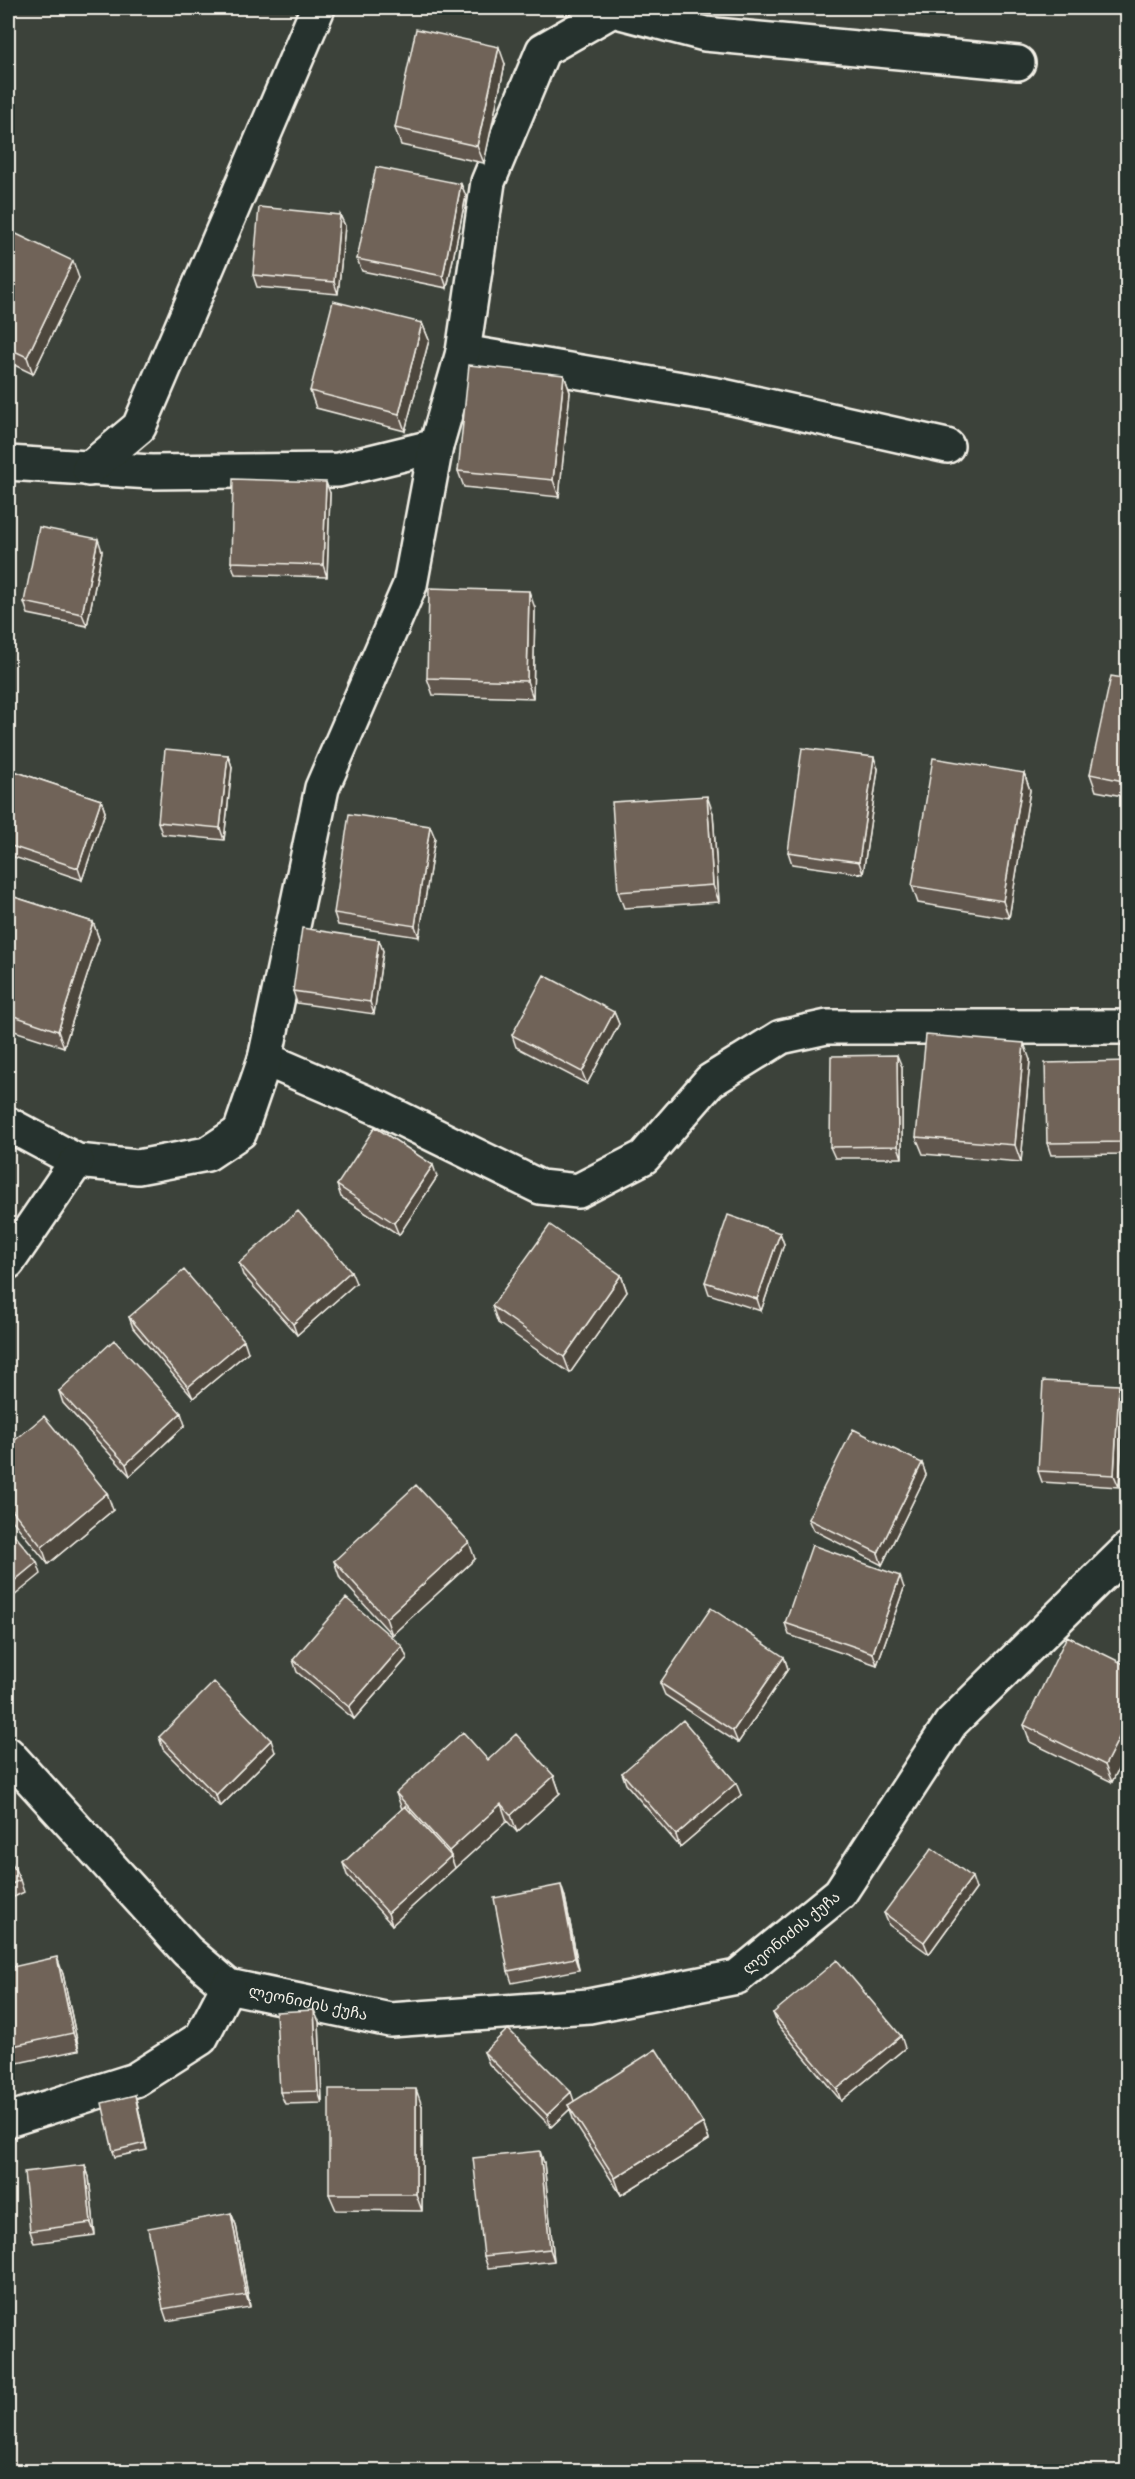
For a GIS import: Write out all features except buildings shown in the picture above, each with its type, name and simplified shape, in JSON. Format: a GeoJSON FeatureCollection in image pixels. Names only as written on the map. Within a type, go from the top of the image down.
{"type":"FeatureCollection","features":[{"type":"Feature","properties":{"kind":"street"},"geometry":{"type":"LineString","coordinates":[[89,469],[139,427],[318,8]]}},
{"type":"Feature","properties":{"kind":"street"},"geometry":{"type":"LineString","coordinates":[[8,1124],[77,1161],[138,1167],[207,1154],[240,1132],[265,1059],[322,788],[410,585],[436,446],[463,352],[488,182],[543,50],[613,10],[705,33],[1018,63]]}},
{"type":"Feature","properties":{"kind":"street"},"geometry":{"type":"LineString","coordinates":[[463,352],[723,396],[947,446]]}},
{"type":"Feature","properties":{"kind":"street"},"geometry":{"type":"LineString","coordinates":[[8,463],[151,472],[338,470],[436,446]]}},
{"type":"Feature","properties":{"kind":"street"},"geometry":{"type":"LineString","coordinates":[[265,1059],[381,1109],[540,1187],[578,1191],[644,1157],[710,1081],[781,1037],[828,1027],[1128,1028]]}},
{"type":"Feature","properties":{"kind":"street"},"geometry":{"type":"LineString","coordinates":[[8,1262],[77,1161]]}},
{"type":"Feature","properties":{"kind":"street","name":"ლეონიძის ქუჩა"},"geometry":{"type":"LineString","coordinates":[[8,1754],[187,1951],[228,1986],[390,2019],[590,2006],[737,1977],[840,1893],[951,1723],[1128,1550]]}},
{"type":"Feature","properties":{"kind":"street","name":"ლეონიძის ქუჩა"},"geometry":{"type":"LineString","coordinates":[[8,2120],[135,2080],[201,2038],[228,1986]]}}]}
